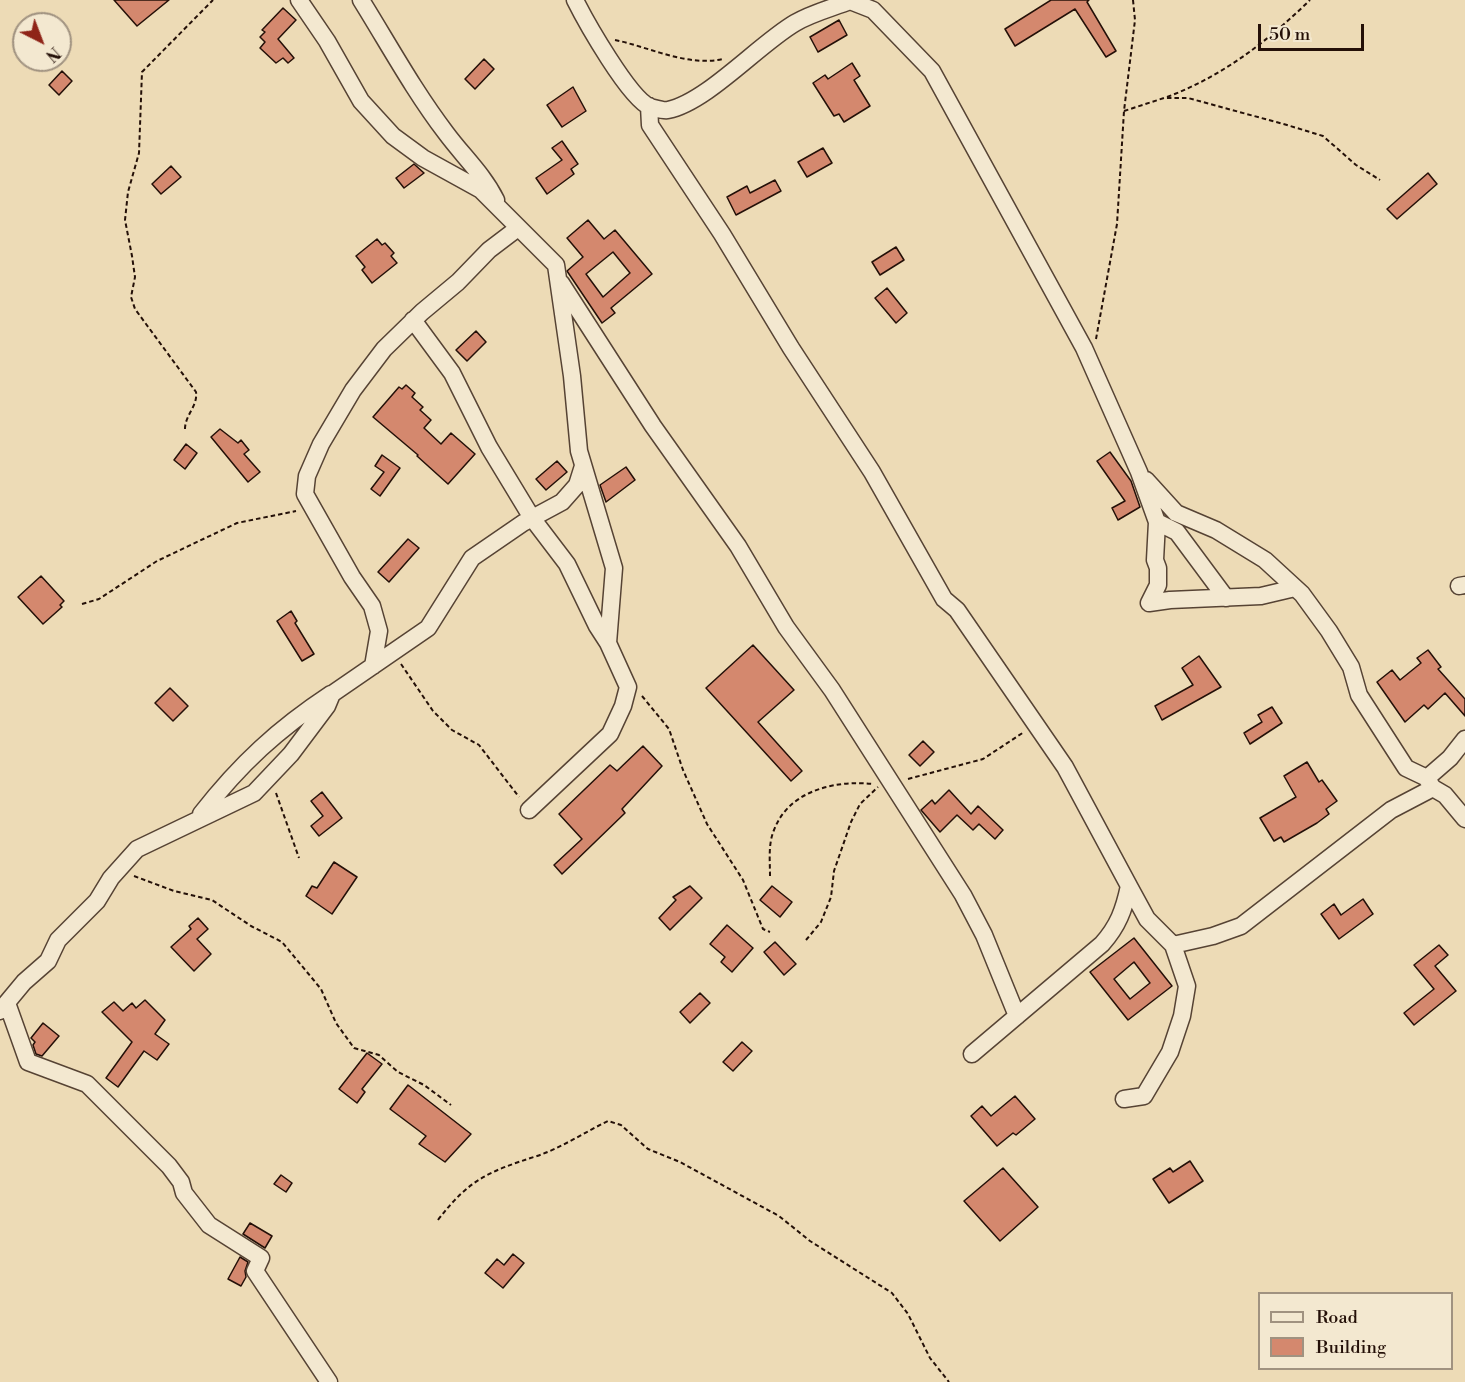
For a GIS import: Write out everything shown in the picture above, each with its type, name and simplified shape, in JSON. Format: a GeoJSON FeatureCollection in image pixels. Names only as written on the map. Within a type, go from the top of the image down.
{"type":"FeatureCollection","features":[{"type":"Feature","properties":{"kind":"street"},"geometry":{"type":"LineString","coordinates":[[299,0],[327,41],[361,101],[393,136],[423,158],[481,190],[552,259],[559,279],[583,466],[591,486],[614,568],[608,643]]}},
{"type":"Feature","properties":{"kind":"street"},"geometry":{"type":"LineString","coordinates":[[361,0],[410,82],[447,135],[486,179],[501,210]]}},
{"type":"Feature","properties":{"kind":"street"},"geometry":{"type":"LineString","coordinates":[[575,0],[632,93],[649,106],[666,111],[686,102],[724,78],[752,53],[796,22],[850,1],[873,10],[932,70],[1092,365],[1140,472],[1157,522],[1158,585],[1149,603],[1261,596],[1295,588]]}},
{"type":"Feature","properties":{"kind":"street"},"geometry":{"type":"LineString","coordinates":[[649,106],[650,126],[722,234],[791,348],[872,472],[944,599],[957,610],[1065,767],[1147,919],[1173,945],[1187,986],[1182,1016],[1170,1052],[1144,1096],[1124,1100]]}},
{"type":"Feature","properties":{"kind":"street"},"geometry":{"type":"LineString","coordinates":[[373,666],[379,631],[372,606],[352,577],[306,494],[307,476],[321,444],[359,382],[384,349],[413,320],[458,282],[489,250],[518,228]]}},
{"type":"Feature","properties":{"kind":"street"},"geometry":{"type":"LineString","coordinates":[[559,279],[653,426],[738,546],[786,627],[832,690],[963,895],[984,935],[1017,1016]]}},
{"type":"Feature","properties":{"kind":"street"},"geometry":{"type":"LineString","coordinates":[[413,320],[452,373],[489,447],[532,518],[567,564],[628,687],[626,697],[609,734],[529,810]]}},
{"type":"Feature","properties":{"kind":"street"},"geometry":{"type":"LineString","coordinates":[[197,819],[231,776],[269,738],[428,628],[472,558],[532,518],[562,502],[577,485],[583,466]]}},
{"type":"Feature","properties":{"kind":"street"},"geometry":{"type":"LineString","coordinates":[[1140,472],[1176,513],[1216,530],[1265,560],[1295,588],[1329,631],[1351,667],[1359,694],[1406,768],[1445,795],[1465,819]]}},
{"type":"Feature","properties":{"kind":"street"},"geometry":{"type":"LineString","coordinates":[[1157,522],[1177,532],[1226,598]]}},
{"type":"Feature","properties":{"kind":"street"},"geometry":{"type":"LineString","coordinates":[[329,1382],[255,1271],[261,1258],[209,1225],[184,1193],[181,1182],[169,1166],[87,1084],[28,1062],[3,1007],[24,982],[48,962],[58,940],[97,901],[117,870],[137,849],[254,793],[273,775],[327,706],[332,694]]}},
{"type":"Feature","properties":{"kind":"street"},"geometry":{"type":"LineString","coordinates":[[1173,945],[1213,936],[1241,926],[1391,810],[1430,783],[1465,739]]}},
{"type":"Feature","properties":{"kind":"street"},"geometry":{"type":"LineString","coordinates":[[972,1054],[1102,944],[1116,927],[1125,909],[1129,886]]}},
{"type":"Feature","properties":{"kind":"path"},"geometry":{"type":"LineString","coordinates":[[185,429],[185,420],[197,399],[196,392],[135,309],[131,297],[135,277],[125,220],[128,192],[139,153],[142,72],[213,0]]}},
{"type":"Feature","properties":{"kind":"path"},"geometry":{"type":"LineString","coordinates":[[1092,365],[1117,224],[1124,111],[1135,20],[1133,0]]}},
{"type":"Feature","properties":{"kind":"path"},"geometry":{"type":"LineString","coordinates":[[1124,111],[1193,88],[1227,68],[1272,37],[1310,0]]}},
{"type":"Feature","properties":{"kind":"path"},"geometry":{"type":"LineString","coordinates":[[596,36],[645,46],[681,58],[716,61],[725,59]]}},
{"type":"Feature","properties":{"kind":"path"},"geometry":{"type":"LineString","coordinates":[[1164,98],[1188,98],[1323,136],[1356,165],[1380,180]]}},
{"type":"Feature","properties":{"kind":"path"},"geometry":{"type":"LineString","coordinates":[[82,604],[99,599],[157,561],[237,523],[297,510],[314,510]]}},
{"type":"Feature","properties":{"kind":"path"},"geometry":{"type":"LineString","coordinates":[[394,651],[406,675],[433,711],[452,730],[480,745],[529,810]]}},
{"type":"Feature","properties":{"kind":"path"},"geometry":{"type":"LineString","coordinates":[[624,677],[669,729],[682,770],[707,824],[743,880],[762,929],[770,932]]}},
{"type":"Feature","properties":{"kind":"path"},"geometry":{"type":"LineString","coordinates":[[273,775],[285,823],[299,858]]}},
{"type":"Feature","properties":{"kind":"path"},"geometry":{"type":"LineString","coordinates":[[770,876],[773,830],[783,812],[808,794],[831,784],[855,782],[882,785]]}},
{"type":"Feature","properties":{"kind":"path"},"geometry":{"type":"LineString","coordinates":[[117,870],[174,891],[212,900],[251,926],[282,942],[321,989],[336,1023],[354,1048],[379,1055],[398,1072],[424,1085],[451,1105]]}},
{"type":"Feature","properties":{"kind":"path"},"geometry":{"type":"LineString","coordinates":[[438,1220],[470,1183],[496,1170],[538,1156],[608,1121],[621,1125],[648,1149],[680,1162],[779,1216],[810,1241],[892,1293],[908,1314],[930,1358],[949,1382]]}},
{"type":"Feature","properties":{"kind":"building"},"geometry":{"type":"Polygon","coordinates":[[[114,0],[169,0],[137,26],[114,0]]]}},
{"type":"Feature","properties":{"kind":"building"},"geometry":{"type":"Polygon","coordinates":[[[1051,0],[1089,0],[1087,2],[1116,51],[1106,57],[1075,9],[1015,46],[1005,29],[1051,0]]]}},
{"type":"Feature","properties":{"kind":"building"},"geometry":{"type":"Polygon","coordinates":[[[283,8],[296,20],[278,39],[294,58],[288,63],[283,58],[276,63],[260,48],[265,42],[260,37],[265,32],[262,30],[283,8]]]}},
{"type":"Feature","properties":{"kind":"building"},"geometry":{"type":"Polygon","coordinates":[[[839,20],[847,35],[818,52],[810,37],[839,20]]]}},
{"type":"Feature","properties":{"kind":"building"},"geometry":{"type":"Polygon","coordinates":[[[484,59],[494,69],[475,89],[465,79],[484,59]]]}},
{"type":"Feature","properties":{"kind":"building"},"geometry":{"type":"Polygon","coordinates":[[[852,63],[860,76],[854,80],[870,106],[844,122],[839,114],[834,116],[813,83],[825,75],[828,79],[852,63]]]}},
{"type":"Feature","properties":{"kind":"building"},"geometry":{"type":"Polygon","coordinates":[[[61,72],[72,81],[59,95],[49,85],[61,72]]]}},
{"type":"Feature","properties":{"kind":"building"},"geometry":{"type":"Polygon","coordinates":[[[573,87],[586,111],[562,127],[547,105],[573,87]]]}},
{"type":"Feature","properties":{"kind":"building"},"geometry":{"type":"Polygon","coordinates":[[[562,141],[578,164],[571,169],[574,174],[547,194],[536,178],[562,160],[552,148],[562,141]]]}},
{"type":"Feature","properties":{"kind":"building"},"geometry":{"type":"Polygon","coordinates":[[[823,148],[832,163],[807,177],[798,162],[823,148]]]}},
{"type":"Feature","properties":{"kind":"building"},"geometry":{"type":"Polygon","coordinates":[[[414,164],[424,173],[404,188],[396,178],[414,164]]]}},
{"type":"Feature","properties":{"kind":"building"},"geometry":{"type":"Polygon","coordinates":[[[171,166],[181,177],[161,194],[152,184],[171,166]]]}},
{"type":"Feature","properties":{"kind":"building"},"geometry":{"type":"Polygon","coordinates":[[[1428,173],[1437,184],[1397,219],[1387,209],[1428,173]]]}},
{"type":"Feature","properties":{"kind":"building"},"geometry":{"type":"Polygon","coordinates":[[[775,180],[781,191],[736,215],[727,197],[747,186],[750,193],[775,180]]]}},
{"type":"Feature","properties":{"kind":"building"},"geometry":{"type":"Polygon","coordinates":[[[588,220],[604,239],[615,230],[652,274],[611,308],[615,313],[602,323],[567,271],[583,257],[567,238],[588,220]],[[613,252],[586,274],[603,297],[630,273],[613,252]]]}},
{"type":"Feature","properties":{"kind":"building"},"geometry":{"type":"Polygon","coordinates":[[[377,239],[382,245],[385,243],[394,253],[391,256],[397,263],[372,283],[362,270],[365,267],[356,256],[377,239]]]}},
{"type":"Feature","properties":{"kind":"building"},"geometry":{"type":"Polygon","coordinates":[[[896,247],[904,260],[880,275],[872,262],[896,247]]]}},
{"type":"Feature","properties":{"kind":"building"},"geometry":{"type":"Polygon","coordinates":[[[887,288],[907,313],[896,323],[875,298],[887,288]]]}},
{"type":"Feature","properties":{"kind":"building"},"geometry":{"type":"Polygon","coordinates":[[[476,331],[486,342],[467,361],[456,350],[476,331]]]}},
{"type":"Feature","properties":{"kind":"building"},"geometry":{"type":"Polygon","coordinates":[[[406,385],[415,393],[412,397],[423,407],[420,410],[431,420],[424,428],[441,444],[451,433],[475,454],[448,484],[373,417],[399,387],[402,389],[406,385]]]}},
{"type":"Feature","properties":{"kind":"building"},"geometry":{"type":"Polygon","coordinates":[[[220,429],[238,443],[241,440],[249,450],[244,454],[260,472],[248,482],[211,437],[220,429]]]}},
{"type":"Feature","properties":{"kind":"building"},"geometry":{"type":"Polygon","coordinates":[[[186,444],[197,453],[185,469],[174,460],[186,444]]]}},
{"type":"Feature","properties":{"kind":"building"},"geometry":{"type":"Polygon","coordinates":[[[1110,452],[1131,481],[1140,507],[1118,520],[1112,508],[1125,501],[1097,461],[1110,452]]]}},
{"type":"Feature","properties":{"kind":"building"},"geometry":{"type":"Polygon","coordinates":[[[382,455],[400,468],[380,496],[371,489],[384,472],[375,466],[382,455]]]}},
{"type":"Feature","properties":{"kind":"building"},"geometry":{"type":"Polygon","coordinates":[[[557,461],[567,472],[546,490],[536,479],[557,461]]]}},
{"type":"Feature","properties":{"kind":"building"},"geometry":{"type":"Polygon","coordinates":[[[626,467],[635,480],[606,502],[600,485],[626,467]]]}},
{"type":"Feature","properties":{"kind":"building"},"geometry":{"type":"Polygon","coordinates":[[[408,539],[419,548],[389,582],[378,572],[408,539]]]}},
{"type":"Feature","properties":{"kind":"building"},"geometry":{"type":"Polygon","coordinates":[[[41,576],[64,601],[60,605],[62,607],[43,624],[18,597],[41,576]]]}},
{"type":"Feature","properties":{"kind":"building"},"geometry":{"type":"Polygon","coordinates":[[[291,611],[297,621],[295,623],[314,654],[302,661],[277,621],[291,611]]]}},
{"type":"Feature","properties":{"kind":"building"},"geometry":{"type":"Polygon","coordinates":[[[753,645],[794,690],[758,722],[802,771],[791,781],[706,688],[753,645]]]}},
{"type":"Feature","properties":{"kind":"building"},"geometry":{"type":"Polygon","coordinates":[[[1428,650],[1441,667],[1438,669],[1465,699],[1465,716],[1445,693],[1428,709],[1424,705],[1405,722],[1377,682],[1392,670],[1400,680],[1421,663],[1417,658],[1428,650]]]}},
{"type":"Feature","properties":{"kind":"building"},"geometry":{"type":"Polygon","coordinates":[[[1199,656],[1221,687],[1162,720],[1155,706],[1193,685],[1182,668],[1199,656]]]}},
{"type":"Feature","properties":{"kind":"building"},"geometry":{"type":"Polygon","coordinates":[[[170,688],[188,706],[173,721],[155,703],[170,688]]]}},
{"type":"Feature","properties":{"kind":"building"},"geometry":{"type":"Polygon","coordinates":[[[1272,707],[1282,723],[1250,744],[1244,733],[1262,722],[1258,715],[1272,707]]]}},
{"type":"Feature","properties":{"kind":"building"},"geometry":{"type":"Polygon","coordinates":[[[923,741],[934,752],[920,766],[909,755],[923,741]]]}},
{"type":"Feature","properties":{"kind":"building"},"geometry":{"type":"Polygon","coordinates":[[[643,746],[662,766],[622,809],[625,813],[562,874],[554,865],[582,839],[559,814],[610,765],[617,771],[643,746]]]}},
{"type":"Feature","properties":{"kind":"building"},"geometry":{"type":"Polygon","coordinates":[[[1307,762],[1319,782],[1322,780],[1337,801],[1326,809],[1329,814],[1317,823],[1284,842],[1281,837],[1274,841],[1260,818],[1296,797],[1284,776],[1307,762]]]}},
{"type":"Feature","properties":{"kind":"building"},"geometry":{"type":"Polygon","coordinates":[[[949,790],[971,814],[978,806],[1003,830],[995,839],[979,824],[973,830],[957,815],[940,832],[921,810],[932,800],[935,804],[949,790]]]}},
{"type":"Feature","properties":{"kind":"building"},"geometry":{"type":"Polygon","coordinates":[[[322,792],[342,818],[319,836],[311,826],[323,816],[311,801],[322,792]]]}},
{"type":"Feature","properties":{"kind":"building"},"geometry":{"type":"Polygon","coordinates":[[[334,862],[357,877],[332,914],[306,896],[312,886],[317,888],[334,862]]]}},
{"type":"Feature","properties":{"kind":"building"},"geometry":{"type":"Polygon","coordinates":[[[690,886],[702,898],[670,930],[659,918],[676,900],[673,897],[690,886]]]}},
{"type":"Feature","properties":{"kind":"building"},"geometry":{"type":"Polygon","coordinates":[[[772,886],[792,902],[780,917],[760,900],[772,886]]]}},
{"type":"Feature","properties":{"kind":"building"},"geometry":{"type":"Polygon","coordinates":[[[1363,899],[1373,914],[1339,939],[1321,914],[1334,904],[1341,915],[1363,899]]]}},
{"type":"Feature","properties":{"kind":"building"},"geometry":{"type":"Polygon","coordinates":[[[198,918],[208,929],[197,939],[211,954],[194,971],[171,947],[191,929],[189,926],[198,918]]]}},
{"type":"Feature","properties":{"kind":"building"},"geometry":{"type":"Polygon","coordinates":[[[727,925],[753,948],[732,972],[721,962],[725,957],[710,944],[727,925]]]}},
{"type":"Feature","properties":{"kind":"building"},"geometry":{"type":"Polygon","coordinates":[[[1134,938],[1172,986],[1128,1020],[1090,972],[1134,938]],[[1134,962],[1114,979],[1130,999],[1150,983],[1134,962]]]}},
{"type":"Feature","properties":{"kind":"building"},"geometry":{"type":"Polygon","coordinates":[[[775,942],[796,964],[784,975],[764,952],[775,942]]]}},
{"type":"Feature","properties":{"kind":"building"},"geometry":{"type":"Polygon","coordinates":[[[1439,945],[1448,955],[1435,966],[1456,991],[1414,1025],[1404,1013],[1434,989],[1414,965],[1439,945]]]}},
{"type":"Feature","properties":{"kind":"building"},"geometry":{"type":"Polygon","coordinates":[[[700,993],[710,1003],[690,1023],[680,1012],[700,993]]]}},
{"type":"Feature","properties":{"kind":"building"},"geometry":{"type":"Polygon","coordinates":[[[145,1000],[165,1020],[155,1034],[169,1044],[157,1060],[144,1051],[118,1087],[106,1078],[132,1042],[102,1012],[114,1002],[123,1011],[132,1003],[136,1008],[145,1000]]]}},
{"type":"Feature","properties":{"kind":"building"},"geometry":{"type":"Polygon","coordinates":[[[43,1023],[59,1036],[42,1056],[36,1054],[33,1045],[35,1042],[31,1038],[43,1023]]]}},
{"type":"Feature","properties":{"kind":"building"},"geometry":{"type":"Polygon","coordinates":[[[742,1042],[752,1051],[733,1071],[723,1062],[742,1042]]]}},
{"type":"Feature","properties":{"kind":"building"},"geometry":{"type":"Polygon","coordinates":[[[367,1053],[382,1064],[362,1089],[365,1092],[357,1103],[339,1089],[367,1053]]]}},
{"type":"Feature","properties":{"kind":"building"},"geometry":{"type":"Polygon","coordinates":[[[408,1085],[471,1134],[445,1162],[419,1144],[426,1136],[390,1109],[408,1085]]]}},
{"type":"Feature","properties":{"kind":"building"},"geometry":{"type":"Polygon","coordinates":[[[1015,1096],[1035,1119],[1016,1135],[1013,1133],[997,1146],[971,1116],[982,1106],[991,1116],[1015,1096]]]}},
{"type":"Feature","properties":{"kind":"building"},"geometry":{"type":"Polygon","coordinates":[[[1190,1161],[1203,1181],[1169,1203],[1153,1179],[1170,1168],[1173,1172],[1190,1161]]]}},
{"type":"Feature","properties":{"kind":"building"},"geometry":{"type":"Polygon","coordinates":[[[1003,1168],[1038,1207],[1000,1241],[964,1201],[1003,1168]]]}},
{"type":"Feature","properties":{"kind":"building"},"geometry":{"type":"Polygon","coordinates":[[[281,1175],[292,1183],[286,1192],[274,1184],[281,1175]]]}},
{"type":"Feature","properties":{"kind":"building"},"geometry":{"type":"Polygon","coordinates":[[[250,1223],[272,1236],[265,1248],[243,1234],[250,1223]]]}},
{"type":"Feature","properties":{"kind":"building"},"geometry":{"type":"Polygon","coordinates":[[[513,1254],[524,1263],[503,1288],[485,1273],[497,1259],[504,1265],[513,1254]]]}},
{"type":"Feature","properties":{"kind":"building"},"geometry":{"type":"Polygon","coordinates":[[[240,1257],[248,1262],[246,1277],[241,1286],[228,1279],[240,1257]]]}}]}
